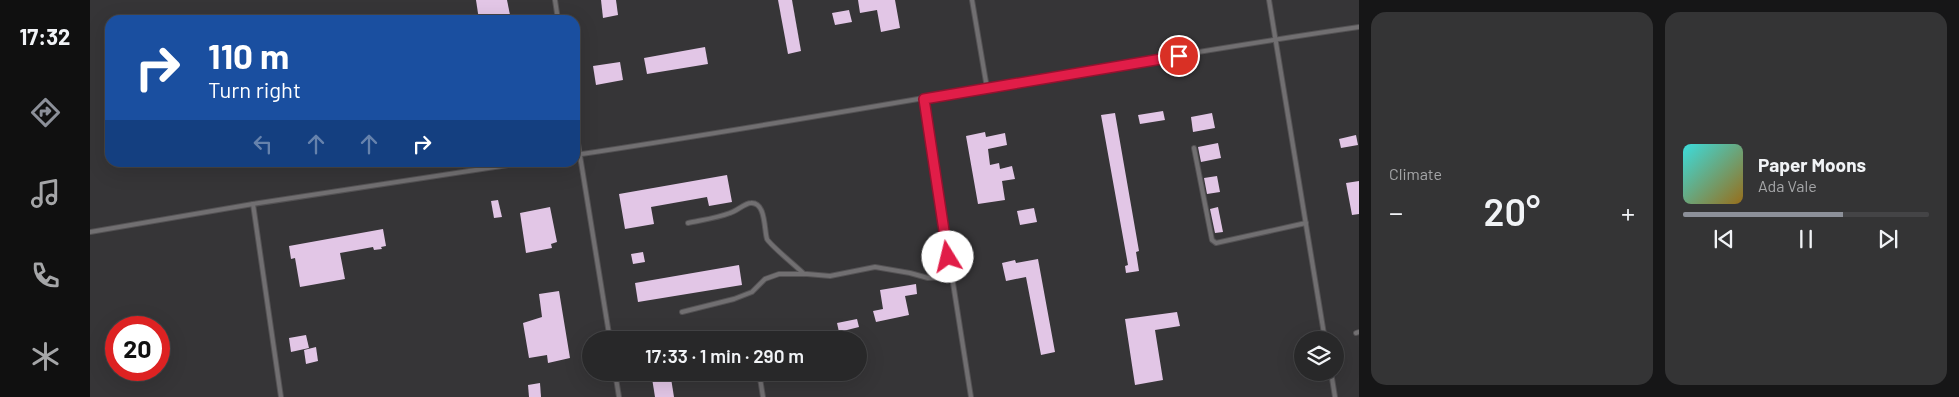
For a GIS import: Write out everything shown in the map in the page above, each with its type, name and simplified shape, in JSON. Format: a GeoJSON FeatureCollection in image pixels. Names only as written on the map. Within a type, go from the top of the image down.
{"type":"FeatureCollection","features":[{"type":"Feature","properties":{"kind":"lane"},"geometry":{"type":"LineString","coordinates":[[555,0],[557,15]]}},
{"type":"Feature","properties":{"kind":"lane"},"geometry":{"type":"LineString","coordinates":[[972,0],[986,88]]}},
{"type":"Feature","properties":{"kind":"lane"},"geometry":{"type":"LineString","coordinates":[[1269,0],[1324,331]]}},
{"type":"Feature","properties":{"kind":"lane"},"geometry":{"type":"LineString","coordinates":[[580,155],[924,99],[1275,39],[1359,27]]}},
{"type":"Feature","properties":{"kind":"lane"},"geometry":{"type":"LineString","coordinates":[[924,99],[970,397]]}},
{"type":"Feature","properties":{"kind":"lane"},"geometry":{"type":"LineString","coordinates":[[1194,148],[1212,240],[1216,243],[1306,223]]}},
{"type":"Feature","properties":{"kind":"lane"},"geometry":{"type":"LineString","coordinates":[[90,232],[253,204],[495,167]]}},
{"type":"Feature","properties":{"kind":"lane"},"geometry":{"type":"LineString","coordinates":[[579,167],[608,331]]}},
{"type":"Feature","properties":{"kind":"lane"},"geometry":{"type":"LineString","coordinates":[[688,223],[730,214],[749,203],[757,204],[761,208],[767,238],[771,246],[782,253],[804,274]]}},
{"type":"Feature","properties":{"kind":"lane"},"geometry":{"type":"LineString","coordinates":[[253,204],[281,397]]}},
{"type":"Feature","properties":{"kind":"lane"},"geometry":{"type":"LineString","coordinates":[[682,312],[734,299],[752,292],[765,279],[779,274],[830,276],[875,267],[928,278],[952,277]]}},
{"type":"Feature","properties":{"kind":"lane"},"geometry":{"type":"LineString","coordinates":[[616,381],[619,397]]}},
{"type":"Feature","properties":{"kind":"lane"},"geometry":{"type":"LineString","coordinates":[[760,381],[763,397]]}},
{"type":"Feature","properties":{"kind":"lane"},"geometry":{"type":"LineString","coordinates":[[1332,381],[1335,397]]}},
{"type":"Feature","properties":{"kind":"building"},"geometry":{"type":"Polygon","coordinates":[[[476,0],[507,0],[510,15],[478,15],[476,0]]]}},
{"type":"Feature","properties":{"kind":"building"},"geometry":{"type":"Polygon","coordinates":[[[601,0],[616,0],[618,15],[603,18],[601,0]]]}},
{"type":"Feature","properties":{"kind":"building"},"geometry":{"type":"Polygon","coordinates":[[[778,0],[792,0],[801,51],[788,54],[778,0]]]}},
{"type":"Feature","properties":{"kind":"building"},"geometry":{"type":"Polygon","coordinates":[[[858,0],[895,0],[900,28],[881,32],[877,10],[860,13],[858,0]]]}},
{"type":"Feature","properties":{"kind":"building"},"geometry":{"type":"Polygon","coordinates":[[[849,10],[852,22],[835,25],[832,13],[849,10]]]}},
{"type":"Feature","properties":{"kind":"building"},"geometry":{"type":"Polygon","coordinates":[[[705,47],[708,64],[647,74],[644,58],[705,47]]]}},
{"type":"Feature","properties":{"kind":"building"},"geometry":{"type":"Polygon","coordinates":[[[620,62],[623,80],[596,85],[593,66],[620,62]]]}},
{"type":"Feature","properties":{"kind":"building"},"geometry":{"type":"Polygon","coordinates":[[[1163,111],[1165,120],[1140,124],[1138,115],[1163,111]]]}},
{"type":"Feature","properties":{"kind":"building"},"geometry":{"type":"Polygon","coordinates":[[[1115,113],[1139,251],[1136,252],[1139,271],[1126,273],[1125,266],[1128,265],[1101,115],[1115,113]]]}},
{"type":"Feature","properties":{"kind":"building"},"geometry":{"type":"Polygon","coordinates":[[[1212,113],[1215,128],[1193,132],[1191,117],[1212,113]]]}},
{"type":"Feature","properties":{"kind":"building"},"geometry":{"type":"Polygon","coordinates":[[[985,132],[986,137],[1005,133],[1007,145],[988,149],[990,165],[999,163],[1000,169],[1012,166],[1015,179],[1002,181],[1005,200],[978,204],[966,136],[985,132]]]}},
{"type":"Feature","properties":{"kind":"building"},"geometry":{"type":"Polygon","coordinates":[[[1356,135],[1358,145],[1341,148],[1339,139],[1356,135]]]}},
{"type":"Feature","properties":{"kind":"building"},"geometry":{"type":"Polygon","coordinates":[[[1218,143],[1221,158],[1201,162],[1198,147],[1218,143]]]}},
{"type":"Feature","properties":{"kind":"building"},"geometry":{"type":"Polygon","coordinates":[[[727,175],[732,202],[709,206],[707,197],[651,207],[654,224],[625,229],[619,194],[727,175]]]}},
{"type":"Feature","properties":{"kind":"building"},"geometry":{"type":"Polygon","coordinates":[[[1217,176],[1220,192],[1207,194],[1204,178],[1217,176]]]}},
{"type":"Feature","properties":{"kind":"building"},"geometry":{"type":"Polygon","coordinates":[[[1359,181],[1359,214],[1352,215],[1346,183],[1359,181]]]}},
{"type":"Feature","properties":{"kind":"building"},"geometry":{"type":"Polygon","coordinates":[[[498,200],[502,217],[494,218],[491,201],[498,200]]]}},
{"type":"Feature","properties":{"kind":"building"},"geometry":{"type":"Polygon","coordinates":[[[550,207],[557,242],[551,244],[552,248],[526,253],[520,213],[550,207]]]}},
{"type":"Feature","properties":{"kind":"building"},"geometry":{"type":"Polygon","coordinates":[[[1218,207],[1223,232],[1215,233],[1210,209],[1218,207]]]}},
{"type":"Feature","properties":{"kind":"building"},"geometry":{"type":"Polygon","coordinates":[[[1034,208],[1037,222],[1020,225],[1017,211],[1034,208]]]}},
{"type":"Feature","properties":{"kind":"building"},"geometry":{"type":"Polygon","coordinates":[[[383,229],[386,246],[381,247],[382,249],[374,250],[373,247],[340,253],[345,279],[300,287],[295,258],[291,259],[289,246],[383,229]]]}},
{"type":"Feature","properties":{"kind":"building"},"geometry":{"type":"Polygon","coordinates":[[[643,252],[645,262],[633,264],[631,254],[643,252]]]}},
{"type":"Feature","properties":{"kind":"building"},"geometry":{"type":"Polygon","coordinates":[[[1038,259],[1055,352],[1041,355],[1026,277],[1006,281],[1002,263],[1015,260],[1016,263],[1038,259]]]}},
{"type":"Feature","properties":{"kind":"building"},"geometry":{"type":"Polygon","coordinates":[[[739,265],[742,285],[638,302],[635,283],[739,265]]]}},
{"type":"Feature","properties":{"kind":"building"},"geometry":{"type":"Polygon","coordinates":[[[916,284],[917,294],[905,296],[909,315],[876,322],[873,311],[883,309],[880,290],[916,284]]]}},
{"type":"Feature","properties":{"kind":"building"},"geometry":{"type":"Polygon","coordinates":[[[559,291],[570,358],[548,363],[547,355],[529,358],[523,323],[542,317],[539,294],[559,291]]]}},
{"type":"Feature","properties":{"kind":"building"},"geometry":{"type":"Polygon","coordinates":[[[1177,312],[1180,326],[1155,330],[1163,380],[1135,385],[1125,319],[1177,312]]]}},
{"type":"Feature","properties":{"kind":"building"},"geometry":{"type":"Polygon","coordinates":[[[857,319],[859,327],[839,331],[837,323],[857,319]]]}},
{"type":"Feature","properties":{"kind":"building"},"geometry":{"type":"Polygon","coordinates":[[[306,335],[309,348],[291,352],[289,338],[306,335]]]}},
{"type":"Feature","properties":{"kind":"building"},"geometry":{"type":"Polygon","coordinates":[[[316,347],[318,361],[306,364],[304,350],[316,347]]]}},
{"type":"Feature","properties":{"kind":"building"},"geometry":{"type":"Polygon","coordinates":[[[652,381],[671,381],[674,397],[655,397],[652,381]]]}},
{"type":"Feature","properties":{"kind":"building"},"geometry":{"type":"Polygon","coordinates":[[[540,383],[541,397],[529,397],[528,385],[540,383]]]}},
{"type":"Feature","properties":{"kind":"route"},"geometry":{"type":"LineString","coordinates":[[948,257],[924,99],[1179,56]]}}]}
